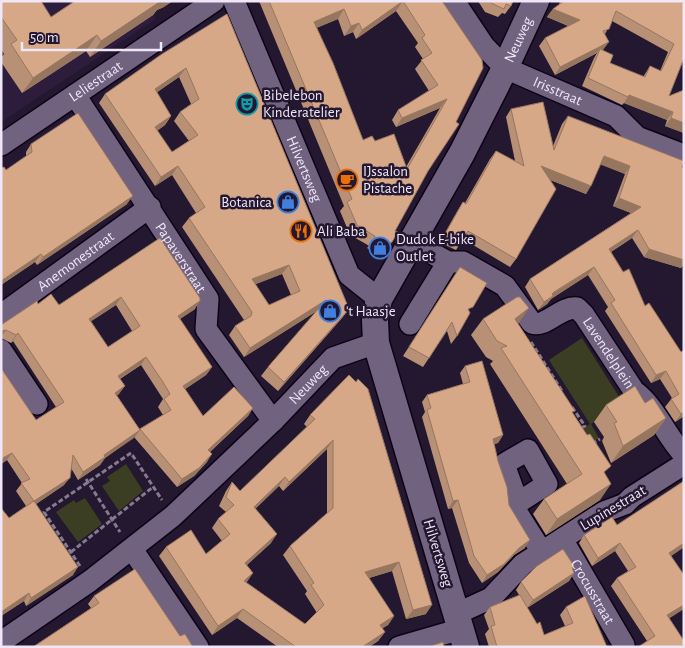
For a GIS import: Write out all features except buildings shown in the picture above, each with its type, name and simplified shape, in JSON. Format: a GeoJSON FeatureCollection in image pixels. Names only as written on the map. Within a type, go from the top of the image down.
{"type":"FeatureCollection","features":[{"type":"Feature","properties":{"kind":"street","name":"Leliestraat"},"geometry":{"type":"LineString","coordinates":[[1,145],[214,1]]}},
{"type":"Feature","properties":{"kind":"street","name":"Hilvertsweg"},"geometry":{"type":"LineString","coordinates":[[234,1],[349,275],[379,299]]}},
{"type":"Feature","properties":{"kind":"street","name":"Irisstraat"},"geometry":{"type":"LineString","coordinates":[[454,1],[484,46],[505,68],[616,116],[637,137],[684,155]]}},
{"type":"Feature","properties":{"kind":"street","name":"Neuweg"},"geometry":{"type":"LineString","coordinates":[[1,642],[90,581],[173,516],[272,422],[333,358],[376,343],[375,320],[379,299],[462,153],[536,1]]}},
{"type":"Feature","properties":{"kind":"street","name":"Papaverstraat"},"geometry":{"type":"LineString","coordinates":[[75,95],[150,207],[208,299],[206,328],[272,422]]}},
{"type":"Feature","properties":{"kind":"street","name":"Anemonestraat"},"geometry":{"type":"LineString","coordinates":[[1,315],[150,207]]}},
{"type":"Feature","properties":{"kind":"street"},"geometry":{"type":"LineString","coordinates":[[410,324],[448,262],[411,242]]}},
{"type":"Feature","properties":{"kind":"street","name":"Lavendelplein"},"geometry":{"type":"LineString","coordinates":[[448,262],[463,262],[505,286],[532,322],[536,324],[562,310],[576,308],[584,315],[634,391],[645,399],[682,452]]}},
{"type":"Feature","properties":{"kind":"street","name":"Hilvertsweg"},"geometry":{"type":"LineString","coordinates":[[376,343],[461,630]]}},
{"type":"Feature","properties":{"kind":"street"},"geometry":{"type":"LineString","coordinates":[[1,350],[37,404]]}},
{"type":"Feature","properties":{"kind":"street"},"geometry":{"type":"LineString","coordinates":[[516,504],[547,484],[528,450],[502,462],[516,504],[516,511],[542,552]]}},
{"type":"Feature","properties":{"kind":"street","name":"Lupinestraat"},"geometry":{"type":"LineString","coordinates":[[399,647],[461,630],[523,564],[604,512],[625,504],[682,452]]}},
{"type":"Feature","properties":{"kind":"street","name":"Crocusstraat"},"geometry":{"type":"LineString","coordinates":[[562,539],[624,645]]}},
{"type":"Feature","properties":{"kind":"street"},"geometry":{"type":"LineString","coordinates":[[132,549],[198,647]]}},
{"type":"Feature","properties":{"kind":"path"},"geometry":{"type":"LineString","coordinates":[[527,335],[563,393]]}},
{"type":"Feature","properties":{"kind":"path"},"geometry":{"type":"LineString","coordinates":[[568,400],[585,426],[578,430]]}},
{"type":"Feature","properties":{"kind":"path"},"geometry":{"type":"LineString","coordinates":[[588,447],[600,439]]}},
{"type":"Feature","properties":{"kind":"path"},"geometry":{"type":"LineString","coordinates":[[90,581],[44,512],[87,481],[131,453],[173,516]]}},
{"type":"Feature","properties":{"kind":"path"},"geometry":{"type":"LineString","coordinates":[[87,481],[132,549]]}},
{"type":"Feature","properties":{"kind":"path"},"geometry":{"type":"LineString","coordinates":[[71,552],[153,487]]}},
{"type":"Feature","properties":{"kind":"shaded area"},"geometry":{"type":"Polygon","coordinates":[[[1,1],[148,1],[156,19],[1,122],[1,1]]]}},
{"type":"Feature","properties":{"kind":"green space"},"geometry":{"type":"Polygon","coordinates":[[[582,338],[623,403],[591,424],[599,438],[582,449],[573,435],[590,424],[549,360],[582,338]]]}},
{"type":"Feature","properties":{"kind":"green space"},"geometry":{"type":"Polygon","coordinates":[[[126,464],[143,491],[119,511],[102,486],[110,481],[107,477],[126,464]]]}},
{"type":"Feature","properties":{"kind":"green space"},"geometry":{"type":"Polygon","coordinates":[[[85,498],[102,524],[78,542],[56,512],[74,500],[76,503],[85,498]]]}},
{"type":"Feature","properties":{"kind":"place","name":"Bibelebon Kinderatelier"},"geometry":{"type":"Point","coordinates":[247,104]}},
{"type":"Feature","properties":{"kind":"place","name":"IJssalon Pistache"},"geometry":{"type":"Point","coordinates":[347,180]}},
{"type":"Feature","properties":{"kind":"place","name":"Botanica"},"geometry":{"type":"Point","coordinates":[288,202]}},
{"type":"Feature","properties":{"kind":"place","name":"Ali Baba"},"geometry":{"type":"Point","coordinates":[301,231]}},
{"type":"Feature","properties":{"kind":"place","name":"Dudok E-bike Outlet"},"geometry":{"type":"Point","coordinates":[380,248]}},
{"type":"Feature","properties":{"kind":"place","name":"'t Haasje"},"geometry":{"type":"Point","coordinates":[330,311]}}]}
